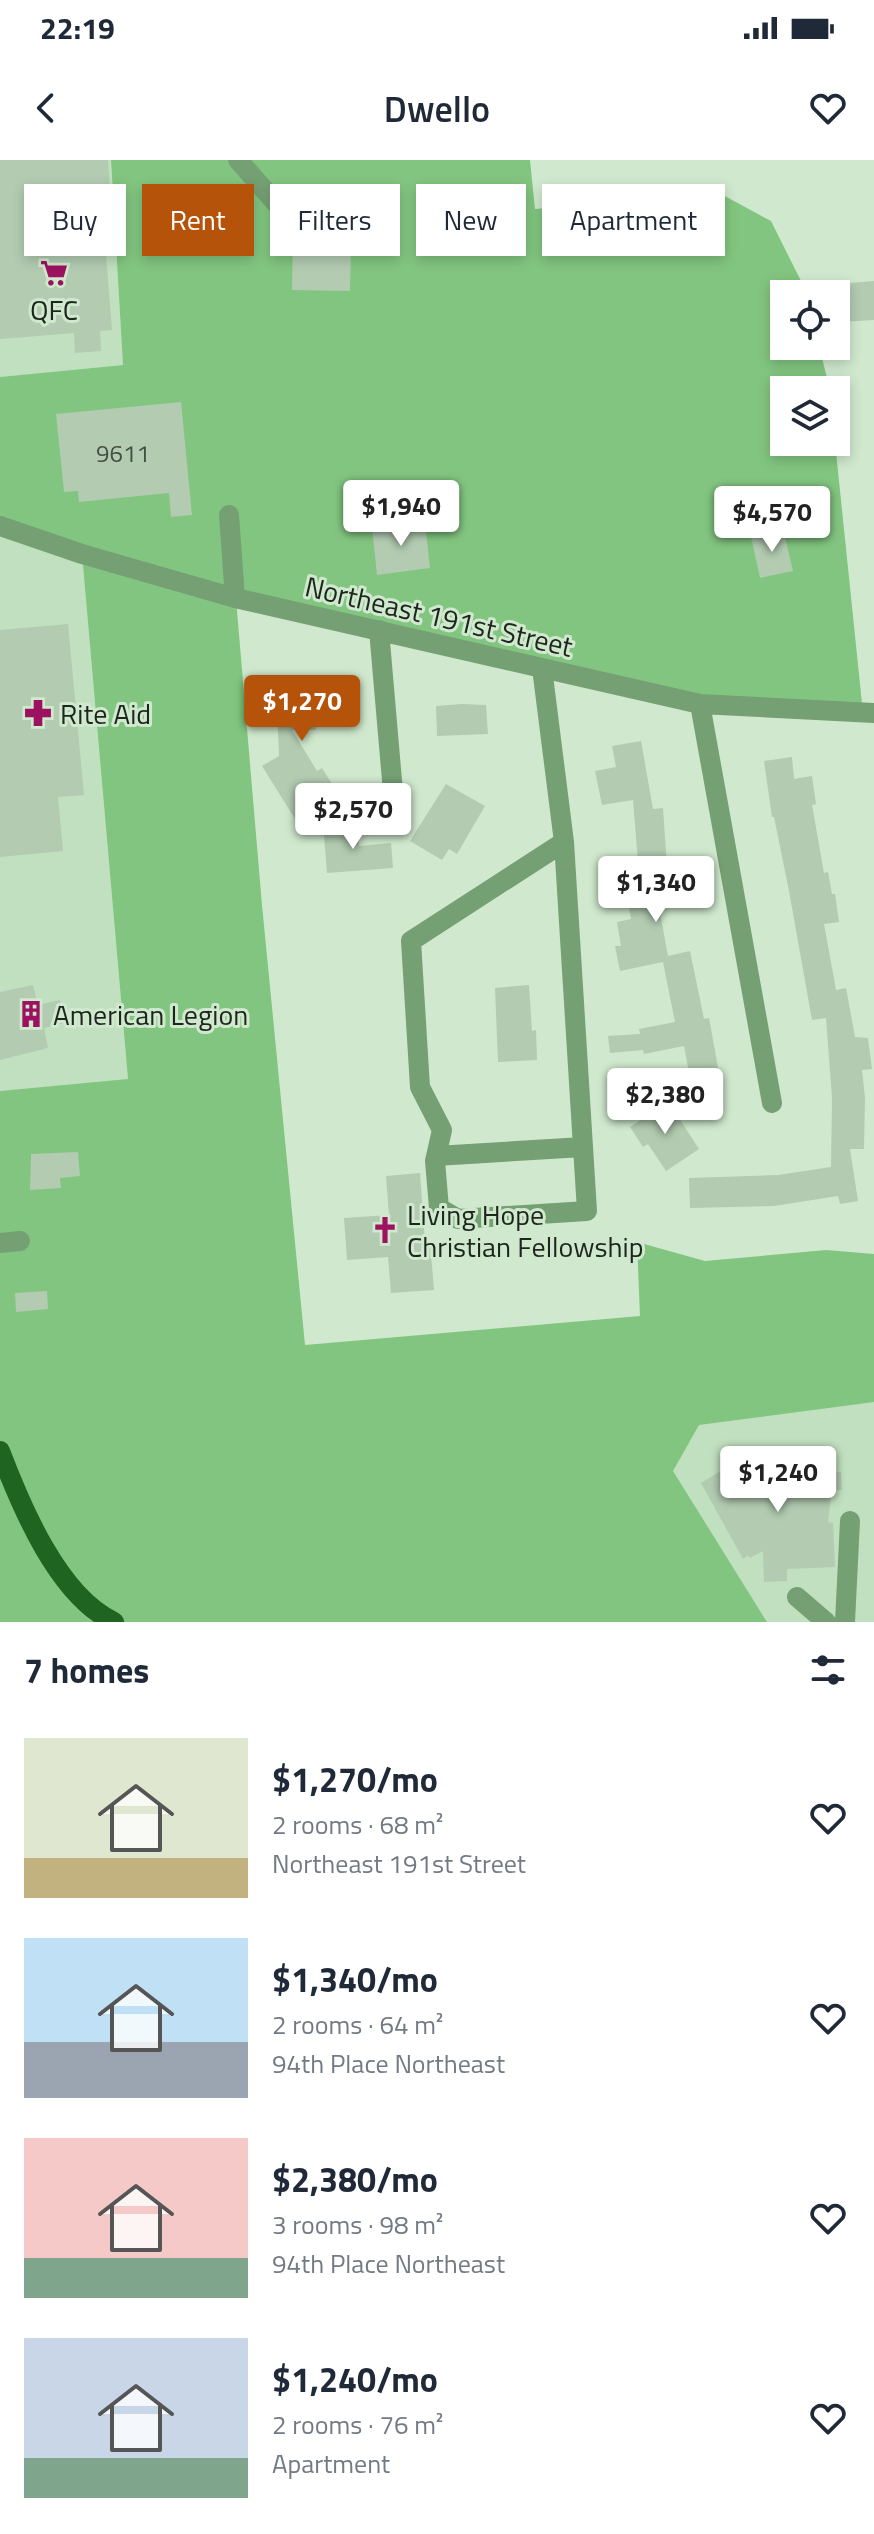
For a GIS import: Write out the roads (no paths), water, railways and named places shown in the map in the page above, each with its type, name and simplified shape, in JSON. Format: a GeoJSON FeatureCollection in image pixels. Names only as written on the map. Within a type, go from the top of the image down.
{"type":"FeatureCollection","features":[{"type":"Feature","properties":{"kind":"main road"},"geometry":{"type":"LineString","coordinates":[[0,1451],[5,1478],[72,1588],[104,1617],[114,1622]]}},
{"type":"Feature","properties":{"kind":"street"},"geometry":{"type":"LineString","coordinates":[[238,160],[270,196]]}},
{"type":"Feature","properties":{"kind":"street"},"geometry":{"type":"LineString","coordinates":[[229,515],[235,598]]}},
{"type":"Feature","properties":{"kind":"street","name":"Northeast 191st Street"},"geometry":{"type":"LineString","coordinates":[[0,526],[82,554],[235,598],[700,704],[874,713]]}},
{"type":"Feature","properties":{"kind":"street"},"geometry":{"type":"LineString","coordinates":[[379,630],[393,792]]}},
{"type":"Feature","properties":{"kind":"street"},"geometry":{"type":"LineString","coordinates":[[542,668],[564,842],[587,1211],[458,1219],[439,1208],[436,1156],[442,1130],[420,1087],[411,941],[564,842]]}},
{"type":"Feature","properties":{"kind":"street"},"geometry":{"type":"LineString","coordinates":[[700,704],[772,1103]]}},
{"type":"Feature","properties":{"kind":"street"},"geometry":{"type":"LineString","coordinates":[[436,1156],[583,1147]]}},
{"type":"Feature","properties":{"kind":"street"},"geometry":{"type":"LineString","coordinates":[[845,1622],[850,1521]]}},
{"type":"Feature","properties":{"kind":"street"},"geometry":{"type":"LineString","coordinates":[[797,1597],[826,1622]]}},
{"type":"Feature","properties":{"kind":"place","name":"QFC"},"geometry":{"type":"Point","coordinates":[54,273]}},
{"type":"Feature","properties":{"kind":"place","name":"Rite Aid"},"geometry":{"type":"Point","coordinates":[38,713]}},
{"type":"Feature","properties":{"kind":"place","name":"American Legion"},"geometry":{"type":"Point","coordinates":[31,1014]}},
{"type":"Feature","properties":{"kind":"place","name":"Living Hope Christian Fellowship"},"geometry":{"type":"Point","coordinates":[385,1230]}}]}
